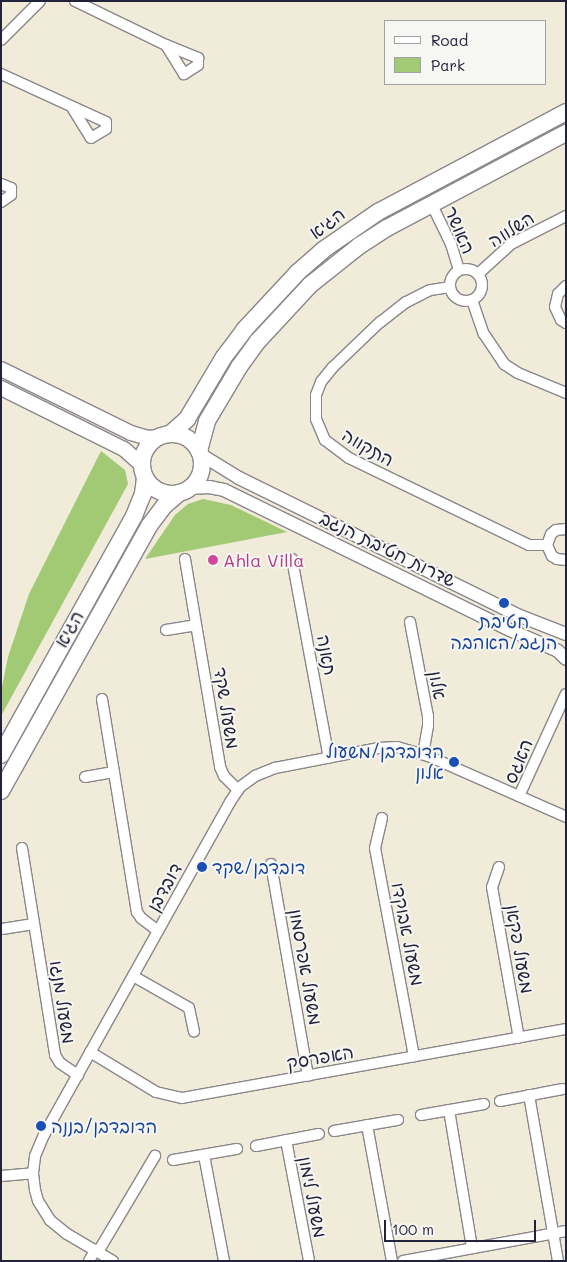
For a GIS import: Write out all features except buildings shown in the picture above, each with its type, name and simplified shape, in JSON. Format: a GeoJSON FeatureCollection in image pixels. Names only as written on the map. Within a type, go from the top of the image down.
{"type":"FeatureCollection","features":[{"type":"Feature","properties":{"kind":"highway","name":"הגיא"},"geometry":{"type":"LineString","coordinates":[[164,435],[187,419],[224,357],[244,330],[291,279],[323,250],[378,212],[566,112]]}},
{"type":"Feature","properties":{"kind":"highway"},"geometry":{"type":"LineString","coordinates":[[199,452],[207,421],[239,367],[284,312],[310,285],[359,246],[431,203],[566,133]]}},
{"type":"Feature","properties":{"kind":"highway"},"geometry":{"type":"LineString","coordinates":[[164,435],[187,438],[199,452],[202,462],[200,474],[185,491],[161,492],[152,486],[144,472],[146,448],[164,435]]}},
{"type":"Feature","properties":{"kind":"highway","name":"הגיא"},"geometry":{"type":"LineString","coordinates":[[1,755],[134,516],[142,499],[144,472]]}},
{"type":"Feature","properties":{"kind":"highway","name":"הגיא"},"geometry":{"type":"LineString","coordinates":[[1,791],[149,526],[164,506],[185,491]]}},
{"type":"Feature","properties":{"kind":"main road"},"geometry":{"type":"LineString","coordinates":[[1,369],[142,438],[164,435]]}},
{"type":"Feature","properties":{"kind":"main road"},"geometry":{"type":"LineString","coordinates":[[1,388],[114,444],[133,456],[144,472]]}},
{"type":"Feature","properties":{"kind":"street"},"geometry":{"type":"LineString","coordinates":[[2,37],[40,1]]}},
{"type":"Feature","properties":{"kind":"street"},"geometry":{"type":"LineString","coordinates":[[75,1],[166,45]]}},
{"type":"Feature","properties":{"kind":"street"},"geometry":{"type":"LineString","coordinates":[[1,74],[73,109]]}},
{"type":"Feature","properties":{"kind":"street"},"geometry":{"type":"LineString","coordinates":[[1,184],[11,188],[11,195],[1,202]]}},
{"type":"Feature","properties":{"kind":"street","name":"האושר"},"geometry":{"type":"LineString","coordinates":[[431,203],[451,244],[459,270]]}},
{"type":"Feature","properties":{"kind":"street","name":"השלווה"},"geometry":{"type":"LineString","coordinates":[[478,274],[512,244],[566,216]]}},
{"type":"Feature","properties":{"kind":"street"},"geometry":{"type":"LineString","coordinates":[[459,270],[471,270],[478,274],[482,284],[481,290],[472,300],[461,300],[455,297],[450,287],[451,280],[459,270]]}},
{"type":"Feature","properties":{"kind":"street"},"geometry":{"type":"LineString","coordinates":[[566,286],[558,294],[555,307],[561,320],[566,323]]}},
{"type":"Feature","properties":{"kind":"street","name":"התקווה"},"geometry":{"type":"LineString","coordinates":[[450,287],[430,290],[406,302],[380,322],[334,367],[321,382],[316,395],[316,419],[325,440],[338,452],[529,545],[546,545]]}},
{"type":"Feature","properties":{"kind":"street"},"geometry":{"type":"LineString","coordinates":[[472,300],[484,334],[504,364],[518,373],[566,393]]}},
{"type":"Feature","properties":{"kind":"street","name":"שדרות חטיבת הנגב"},"geometry":{"type":"LineString","coordinates":[[199,452],[256,487],[520,616],[566,634]]}},
{"type":"Feature","properties":{"kind":"street","name":"שדרות חטיבת הנגב"},"geometry":{"type":"LineString","coordinates":[[185,491],[209,487],[224,490],[516,633],[558,651],[566,657]]}},
{"type":"Feature","properties":{"kind":"street"},"geometry":{"type":"LineString","coordinates":[[566,529],[556,530],[551,534],[546,545],[552,556],[557,560],[566,560]]}},
{"type":"Feature","properties":{"kind":"street","name":"משעול שקד"},"geometry":{"type":"LineString","coordinates":[[185,559],[220,767],[224,776],[238,790]]}},
{"type":"Feature","properties":{"kind":"street","name":"תאנה"},"geometry":{"type":"LineString","coordinates":[[292,559],[329,758]]}},
{"type":"Feature","properties":{"kind":"street","name":"אלון"},"geometry":{"type":"LineString","coordinates":[[410,622],[428,716],[423,754]]}},
{"type":"Feature","properties":{"kind":"street"},"geometry":{"type":"LineString","coordinates":[[166,630],[196,625]]}},
{"type":"Feature","properties":{"kind":"street"},"geometry":{"type":"LineString","coordinates":[[566,650],[566,657]]}},
{"type":"Feature","properties":{"kind":"street","name":"האגס"},"geometry":{"type":"LineString","coordinates":[[566,694],[561,715],[519,796],[566,816]]}},
{"type":"Feature","properties":{"kind":"street"},"geometry":{"type":"LineString","coordinates":[[102,699],[137,912],[140,918],[158,931]]}},
{"type":"Feature","properties":{"kind":"street","name":"דובדבן"},"geometry":{"type":"LineString","coordinates":[[102,1256],[58,1228],[50,1220],[38,1201],[34,1173],[39,1145],[238,790],[250,779],[268,770],[385,748],[402,748],[423,754],[519,796]]}},
{"type":"Feature","properties":{"kind":"street"},"geometry":{"type":"LineString","coordinates":[[86,777],[114,772]]}},
{"type":"Feature","properties":{"kind":"street","name":"משעול אבוקדו"},"geometry":{"type":"LineString","coordinates":[[382,818],[375,848],[414,1056]]}},
{"type":"Feature","properties":{"kind":"street","name":"משעול מנגו"},"geometry":{"type":"LineString","coordinates":[[22,848],[55,1055],[60,1063],[78,1074]]}},
{"type":"Feature","properties":{"kind":"street","name":"משעול אפרסמון"},"geometry":{"type":"LineString","coordinates":[[271,864],[308,1076]]}},
{"type":"Feature","properties":{"kind":"street","name":"משעול פקאן"},"geometry":{"type":"LineString","coordinates":[[499,868],[492,887],[519,1038]]}},
{"type":"Feature","properties":{"kind":"street"},"geometry":{"type":"LineString","coordinates":[[2,929],[34,924]]}},
{"type":"Feature","properties":{"kind":"street"},"geometry":{"type":"LineString","coordinates":[[133,976],[189,1008],[194,1031]]}},
{"type":"Feature","properties":{"kind":"street","name":"האפרסק"},"geometry":{"type":"LineString","coordinates":[[90,1052],[151,1090],[177,1098],[566,1029]]}},
{"type":"Feature","properties":{"kind":"street"},"geometry":{"type":"LineString","coordinates":[[500,1101],[563,1090]]}},
{"type":"Feature","properties":{"kind":"street"},"geometry":{"type":"LineString","coordinates":[[529,1096],[558,1261]]}},
{"type":"Feature","properties":{"kind":"street"},"geometry":{"type":"LineString","coordinates":[[421,1115],[484,1104]]}},
{"type":"Feature","properties":{"kind":"street"},"geometry":{"type":"LineString","coordinates":[[449,1110],[472,1248]]}},
{"type":"Feature","properties":{"kind":"street"},"geometry":{"type":"LineString","coordinates":[[334,1131],[398,1120]]}},
{"type":"Feature","properties":{"kind":"street"},"geometry":{"type":"LineString","coordinates":[[367,1125],[392,1261]]}},
{"type":"Feature","properties":{"kind":"street","name":"משעול לימון"},"geometry":{"type":"LineString","coordinates":[[256,1146],[319,1134]]}},
{"type":"Feature","properties":{"kind":"street","name":"משעול לימון"},"geometry":{"type":"LineString","coordinates":[[286,1140],[309,1261]]}},
{"type":"Feature","properties":{"kind":"street"},"geometry":{"type":"LineString","coordinates":[[173,1160],[236,1149]]}},
{"type":"Feature","properties":{"kind":"street"},"geometry":{"type":"LineString","coordinates":[[204,1155],[224,1261]]}},
{"type":"Feature","properties":{"kind":"street"},"geometry":{"type":"LineString","coordinates":[[89,1261],[102,1256],[155,1156]]}},
{"type":"Feature","properties":{"kind":"street"},"geometry":{"type":"LineString","coordinates":[[1,1176],[34,1173]]}},
{"type":"Feature","properties":{"kind":"street"},"geometry":{"type":"LineString","coordinates":[[403,1261],[566,1231]]}},
{"type":"Feature","properties":{"kind":"green space"},"geometry":{"type":"Polygon","coordinates":[[[101,451],[125,470],[128,484],[1,716],[1,692],[8,657],[29,594],[101,451]]]}},
{"type":"Feature","properties":{"kind":"green space"},"geometry":{"type":"Polygon","coordinates":[[[203,499],[231,505],[287,532],[145,559],[175,515],[188,504],[203,499]]]}},
{"type":"Feature","properties":{"kind":"place","name":"Ahla Villa"},"geometry":{"type":"Point","coordinates":[213,560]}},
{"type":"Feature","properties":{"kind":"place","name":"חטיבת הנגב/האהבה"},"geometry":{"type":"Point","coordinates":[504,603]}},
{"type":"Feature","properties":{"kind":"place","name":"הדובדבן/משעול אלון"},"geometry":{"type":"Point","coordinates":[454,762]}},
{"type":"Feature","properties":{"kind":"place","name":"דובדבן/שקד"},"geometry":{"type":"Point","coordinates":[202,867]}},
{"type":"Feature","properties":{"kind":"place","name":"הדובדבן/בננה"},"geometry":{"type":"Point","coordinates":[41,1126]}}]}
